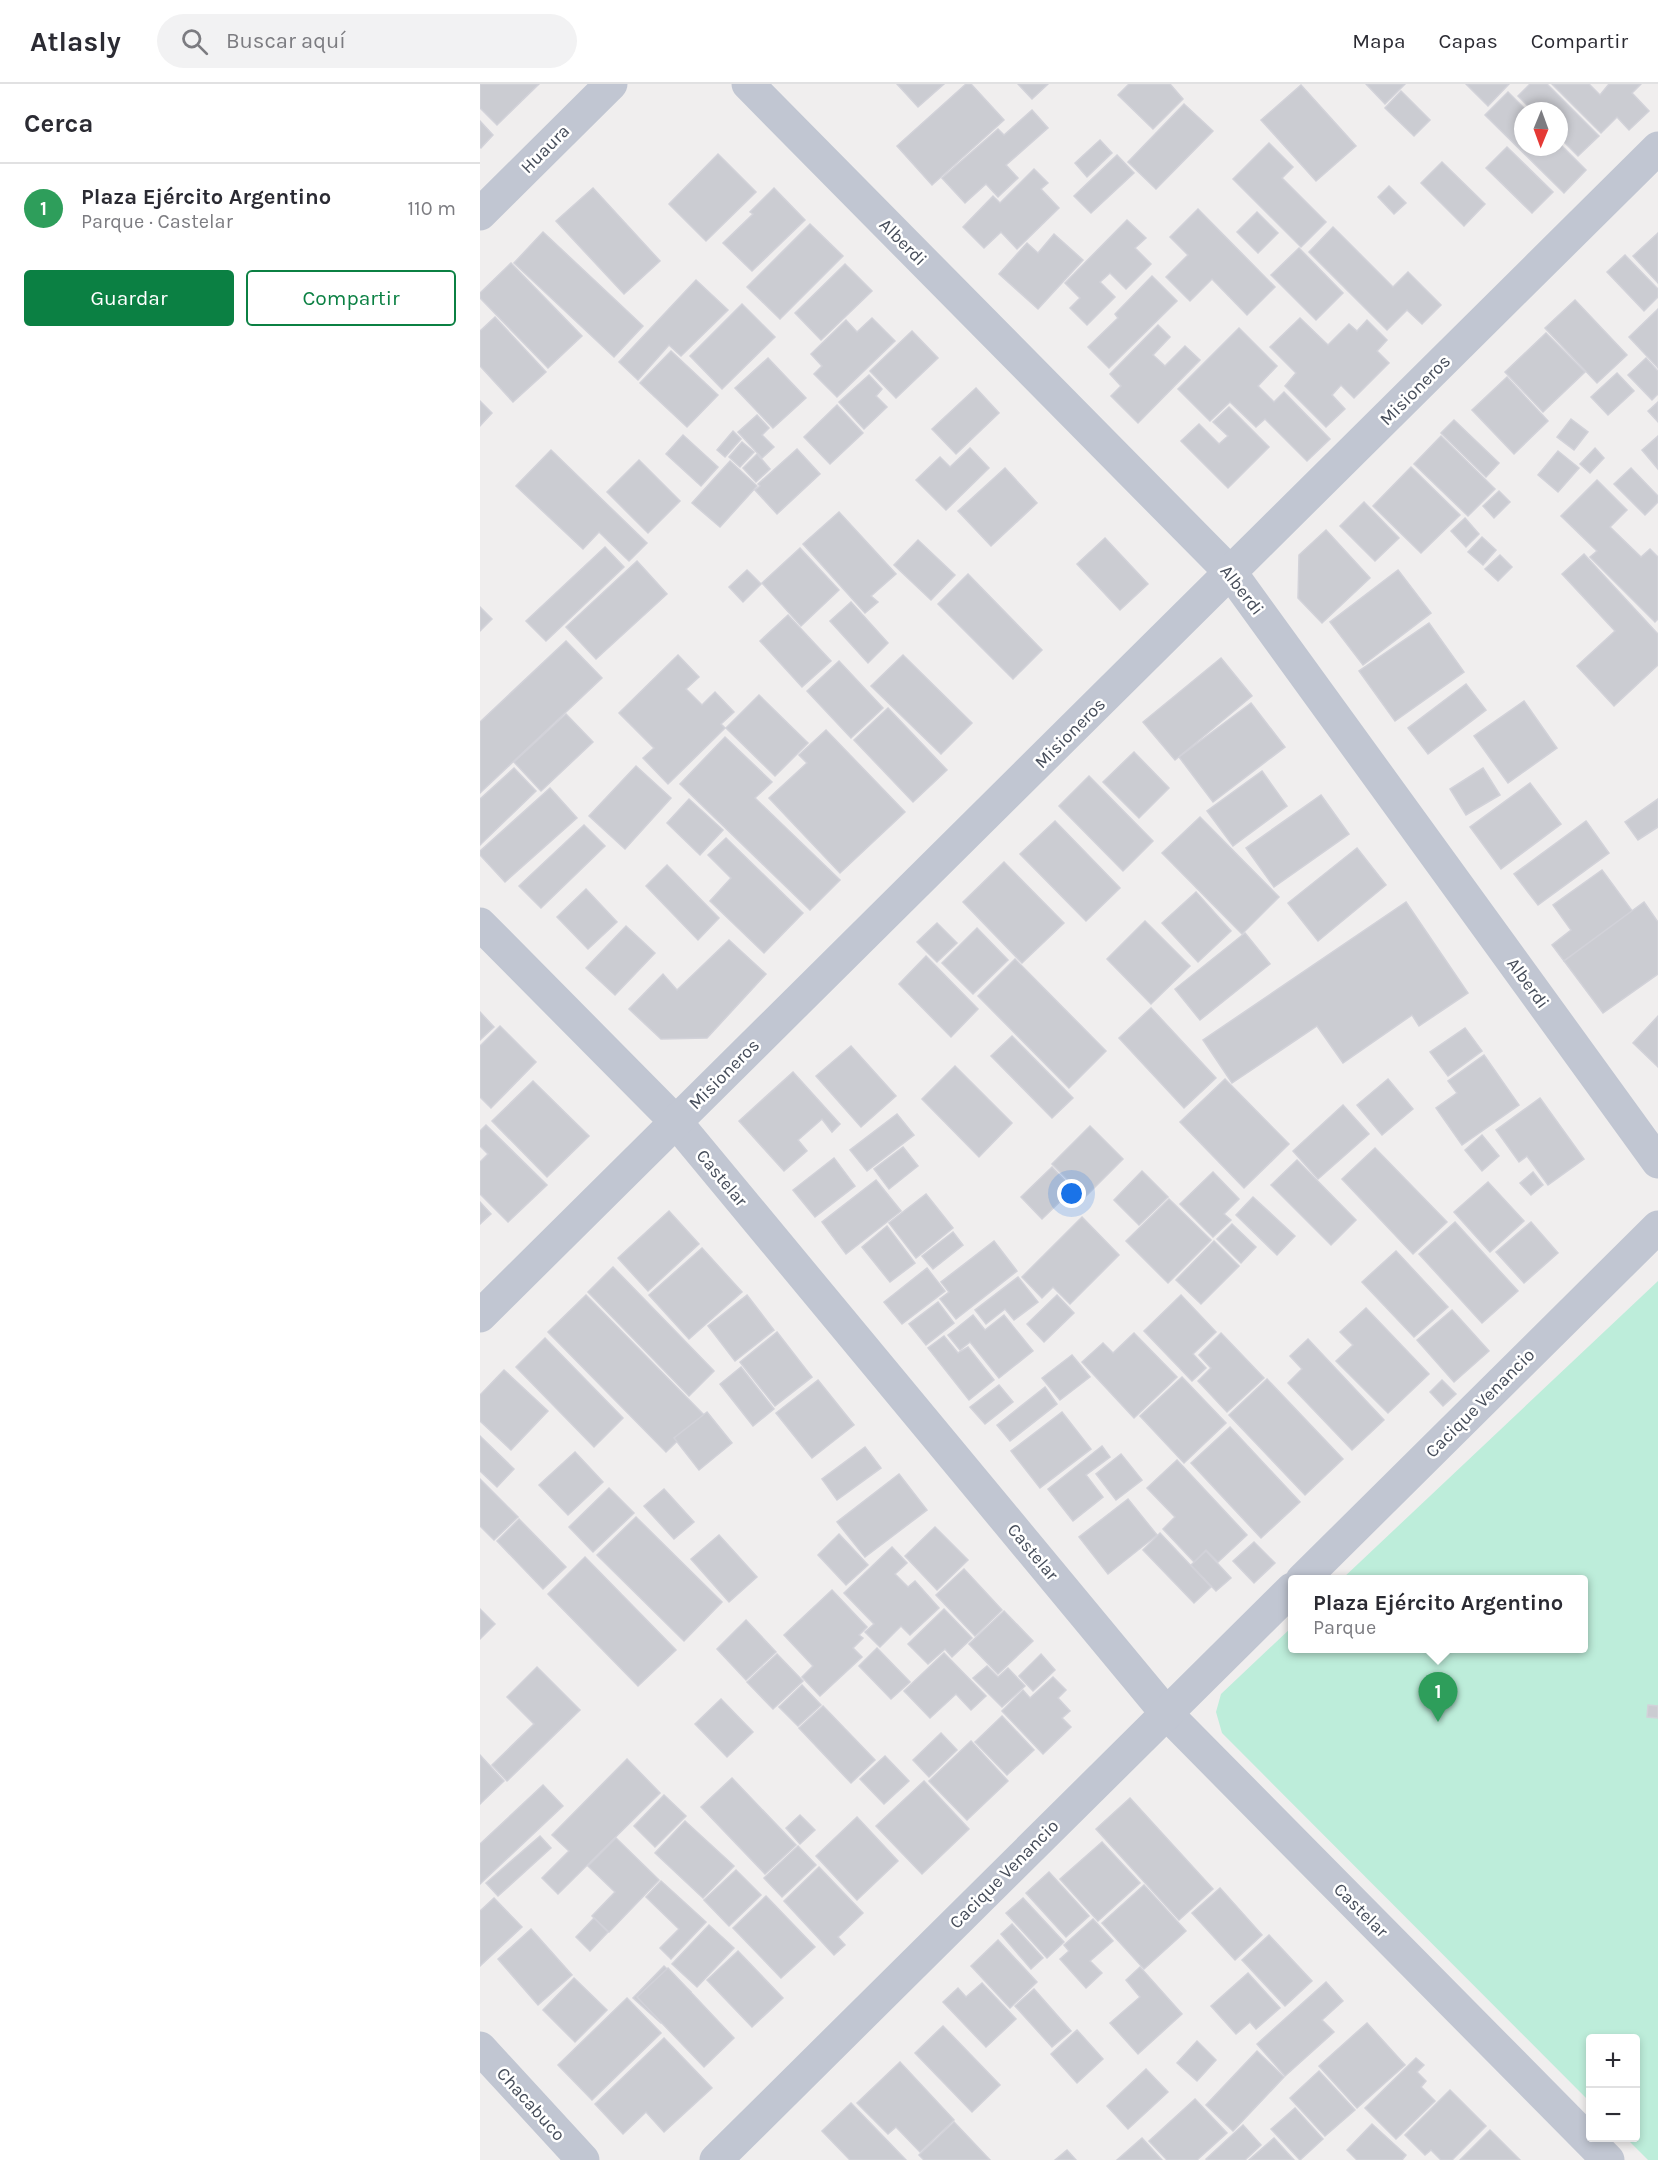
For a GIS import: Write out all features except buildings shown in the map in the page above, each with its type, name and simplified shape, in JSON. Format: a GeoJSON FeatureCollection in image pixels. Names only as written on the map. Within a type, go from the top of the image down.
{"type":"FeatureCollection","features":[{"type":"Feature","properties":{"kind":"street","name":"Huaura"},"geometry":{"type":"LineString","coordinates":[[480,214],[611,84]]}},
{"type":"Feature","properties":{"kind":"street","name":"Alberdi"},"geometry":{"type":"LineString","coordinates":[[748,84],[1231,573],[1658,1162]]}},
{"type":"Feature","properties":{"kind":"street","name":"Misioneros"},"geometry":{"type":"LineString","coordinates":[[480,1316],[1658,148]]}},
{"type":"Feature","properties":{"kind":"street","name":"Castelar"},"geometry":{"type":"LineString","coordinates":[[480,924],[676,1122],[1167,1714],[1608,2160]]}},
{"type":"Feature","properties":{"kind":"street","name":"Cacique Venancio"},"geometry":{"type":"LineString","coordinates":[[1307,1575],[1658,1227]]}},
{"type":"Feature","properties":{"kind":"street","name":"Cacique Venancio"},"geometry":{"type":"LineString","coordinates":[[716,2160],[1288,1594]]}},
{"type":"Feature","properties":{"kind":"street","name":"Chacabuco"},"geometry":{"type":"LineString","coordinates":[[480,2048],[583,2160]]}},
{"type":"Feature","properties":{"kind":"green space"},"geometry":{"type":"Polygon","coordinates":[[[1658,1281],[1658,2160],[1648,2160],[1630,2142],[1640,2142],[1640,2034],[1586,2034],[1586,2098],[1222,1733],[1216,1712],[1221,1694],[1288,1631],[1288,1653],[1588,1653],[1588,1575],[1346,1575],[1658,1281]]]}},
{"type":"Feature","properties":{"kind":"place","name":"Plaza Ejército Argentino"},"geometry":{"type":"Point","coordinates":[1438,1722]}}]}
